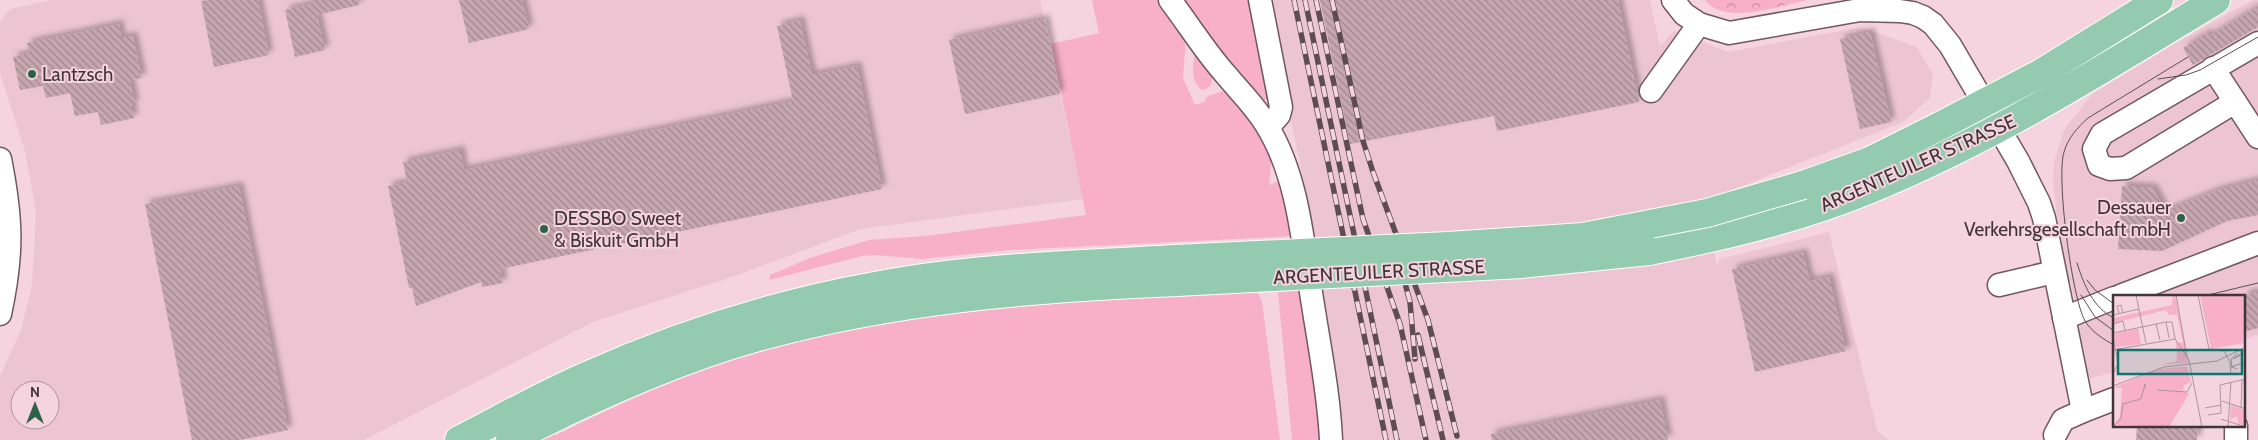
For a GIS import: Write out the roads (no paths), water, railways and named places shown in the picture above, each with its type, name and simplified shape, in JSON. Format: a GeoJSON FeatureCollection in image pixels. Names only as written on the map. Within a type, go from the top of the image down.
{"type":"FeatureCollection","features":[{"type":"Feature","properties":{"kind":"main road","name":"ARGENTEUILER STRASSE"},"geometry":{"type":"LineString","coordinates":[[510,440],[625,385],[689,360],[757,337],[837,318],[968,295],[1060,287],[1176,270],[1448,246],[1584,237],[1707,213],[1803,185],[1870,161],[2043,72],[2159,0]]}},
{"type":"Feature","properties":{"kind":"main road","name":"ARGENTEUILER STRASSE"},"geometry":{"type":"LineString","coordinates":[[459,440],[584,378],[646,352],[727,323],[802,302],[874,286],[936,276],[1512,265],[1649,251],[1704,240],[1811,211],[1868,190],[1999,130],[2076,86],[2216,0]]}},
{"type":"Feature","properties":{"kind":"street"},"geometry":{"type":"LineString","coordinates":[[1170,0],[1268,127],[1283,159],[1290,182],[1306,262],[1326,389],[1331,440]]}},
{"type":"Feature","properties":{"kind":"street"},"geometry":{"type":"LineString","coordinates":[[1260,0],[1282,107],[1280,115],[1268,127]]}},
{"type":"Feature","properties":{"kind":"street"},"geometry":{"type":"LineString","coordinates":[[1673,0],[1684,14],[1699,24],[1729,33],[1860,10],[1913,13],[1934,24],[1950,45],[2040,203],[2048,231],[2054,272],[2083,411]]}},
{"type":"Feature","properties":{"kind":"street"},"geometry":{"type":"LineString","coordinates":[[1651,91],[1699,24]]}},
{"type":"Feature","properties":{"kind":"street"},"geometry":{"type":"LineString","coordinates":[[2235,102],[2126,168],[2110,169],[2099,165],[2094,149],[2102,134],[2258,43]]}},
{"type":"Feature","properties":{"kind":"street"},"geometry":{"type":"LineString","coordinates":[[2214,68],[2258,137]]}},
{"type":"Feature","properties":{"kind":"street"},"geometry":{"type":"LineString","coordinates":[[0,159],[10,227],[10,256],[0,314]]}},
{"type":"Feature","properties":{"kind":"street"},"geometry":{"type":"LineString","coordinates":[[2123,295],[2258,243]]}},
{"type":"Feature","properties":{"kind":"street"},"geometry":{"type":"LineString","coordinates":[[1999,285],[2054,272]]}},
{"type":"Feature","properties":{"kind":"street"},"geometry":{"type":"LineString","coordinates":[[2064,318],[2113,298]]}},
{"type":"Feature","properties":{"kind":"street"},"geometry":{"type":"LineString","coordinates":[[2055,435],[2063,420],[2113,399]]}},
{"type":"Feature","properties":{"kind":"tram line"},"geometry":{"type":"LineString","coordinates":[[2158,79],[2186,75],[2200,70],[2258,37]]}},
{"type":"Feature","properties":{"kind":"tram line"},"geometry":{"type":"LineString","coordinates":[[2113,344],[2091,329],[2085,321],[2075,289],[2064,211],[2062,186],[2064,152],[2073,134],[2088,118],[2188,57]]}},
{"type":"Feature","properties":{"kind":"tram line"},"geometry":{"type":"LineString","coordinates":[[2077,263],[2090,295],[2100,308],[2113,317]]}},
{"type":"Feature","properties":{"kind":"tram line"},"geometry":{"type":"LineString","coordinates":[[2087,280],[2095,290],[2113,303]]}},
{"type":"Feature","properties":{"kind":"tram line"},"geometry":{"type":"LineString","coordinates":[[2208,295],[2258,283]]}},
{"type":"Feature","properties":{"kind":"tram line"},"geometry":{"type":"LineString","coordinates":[[2081,295],[2095,317],[2113,330]]}},
{"type":"Feature","properties":{"kind":"railway"},"geometry":{"type":"LineString","coordinates":[[1294,0],[1386,440]]}},
{"type":"Feature","properties":{"kind":"railway"},"geometry":{"type":"LineString","coordinates":[[1305,0],[1397,440]]}},
{"type":"Feature","properties":{"kind":"railway"},"geometry":{"type":"LineString","coordinates":[[1316,0],[1363,219],[1400,324],[1426,440]]}},
{"type":"Feature","properties":{"kind":"railway"},"geometry":{"type":"LineString","coordinates":[[1332,0],[1363,141],[1428,320],[1457,436]]}},
{"type":"Feature","properties":{"kind":"railway"},"geometry":{"type":"LineString","coordinates":[[1396,249],[1410,302],[1415,359]]}},
{"type":"Feature","properties":{"kind":"railway"},"geometry":{"type":"LineString","coordinates":[[1418,335],[1443,440]]}},
{"type":"Feature","properties":{"kind":"place","name":"Lantzsch"},"geometry":{"type":"Point","coordinates":[32,74]}},
{"type":"Feature","properties":{"kind":"place","name":"Dessauer Verkehrsgesellschaft mbH"},"geometry":{"type":"Point","coordinates":[2181,218]}},
{"type":"Feature","properties":{"kind":"place","name":"DESSBO Sweet & Biskuit GmbH"},"geometry":{"type":"Point","coordinates":[544,229]}}]}
